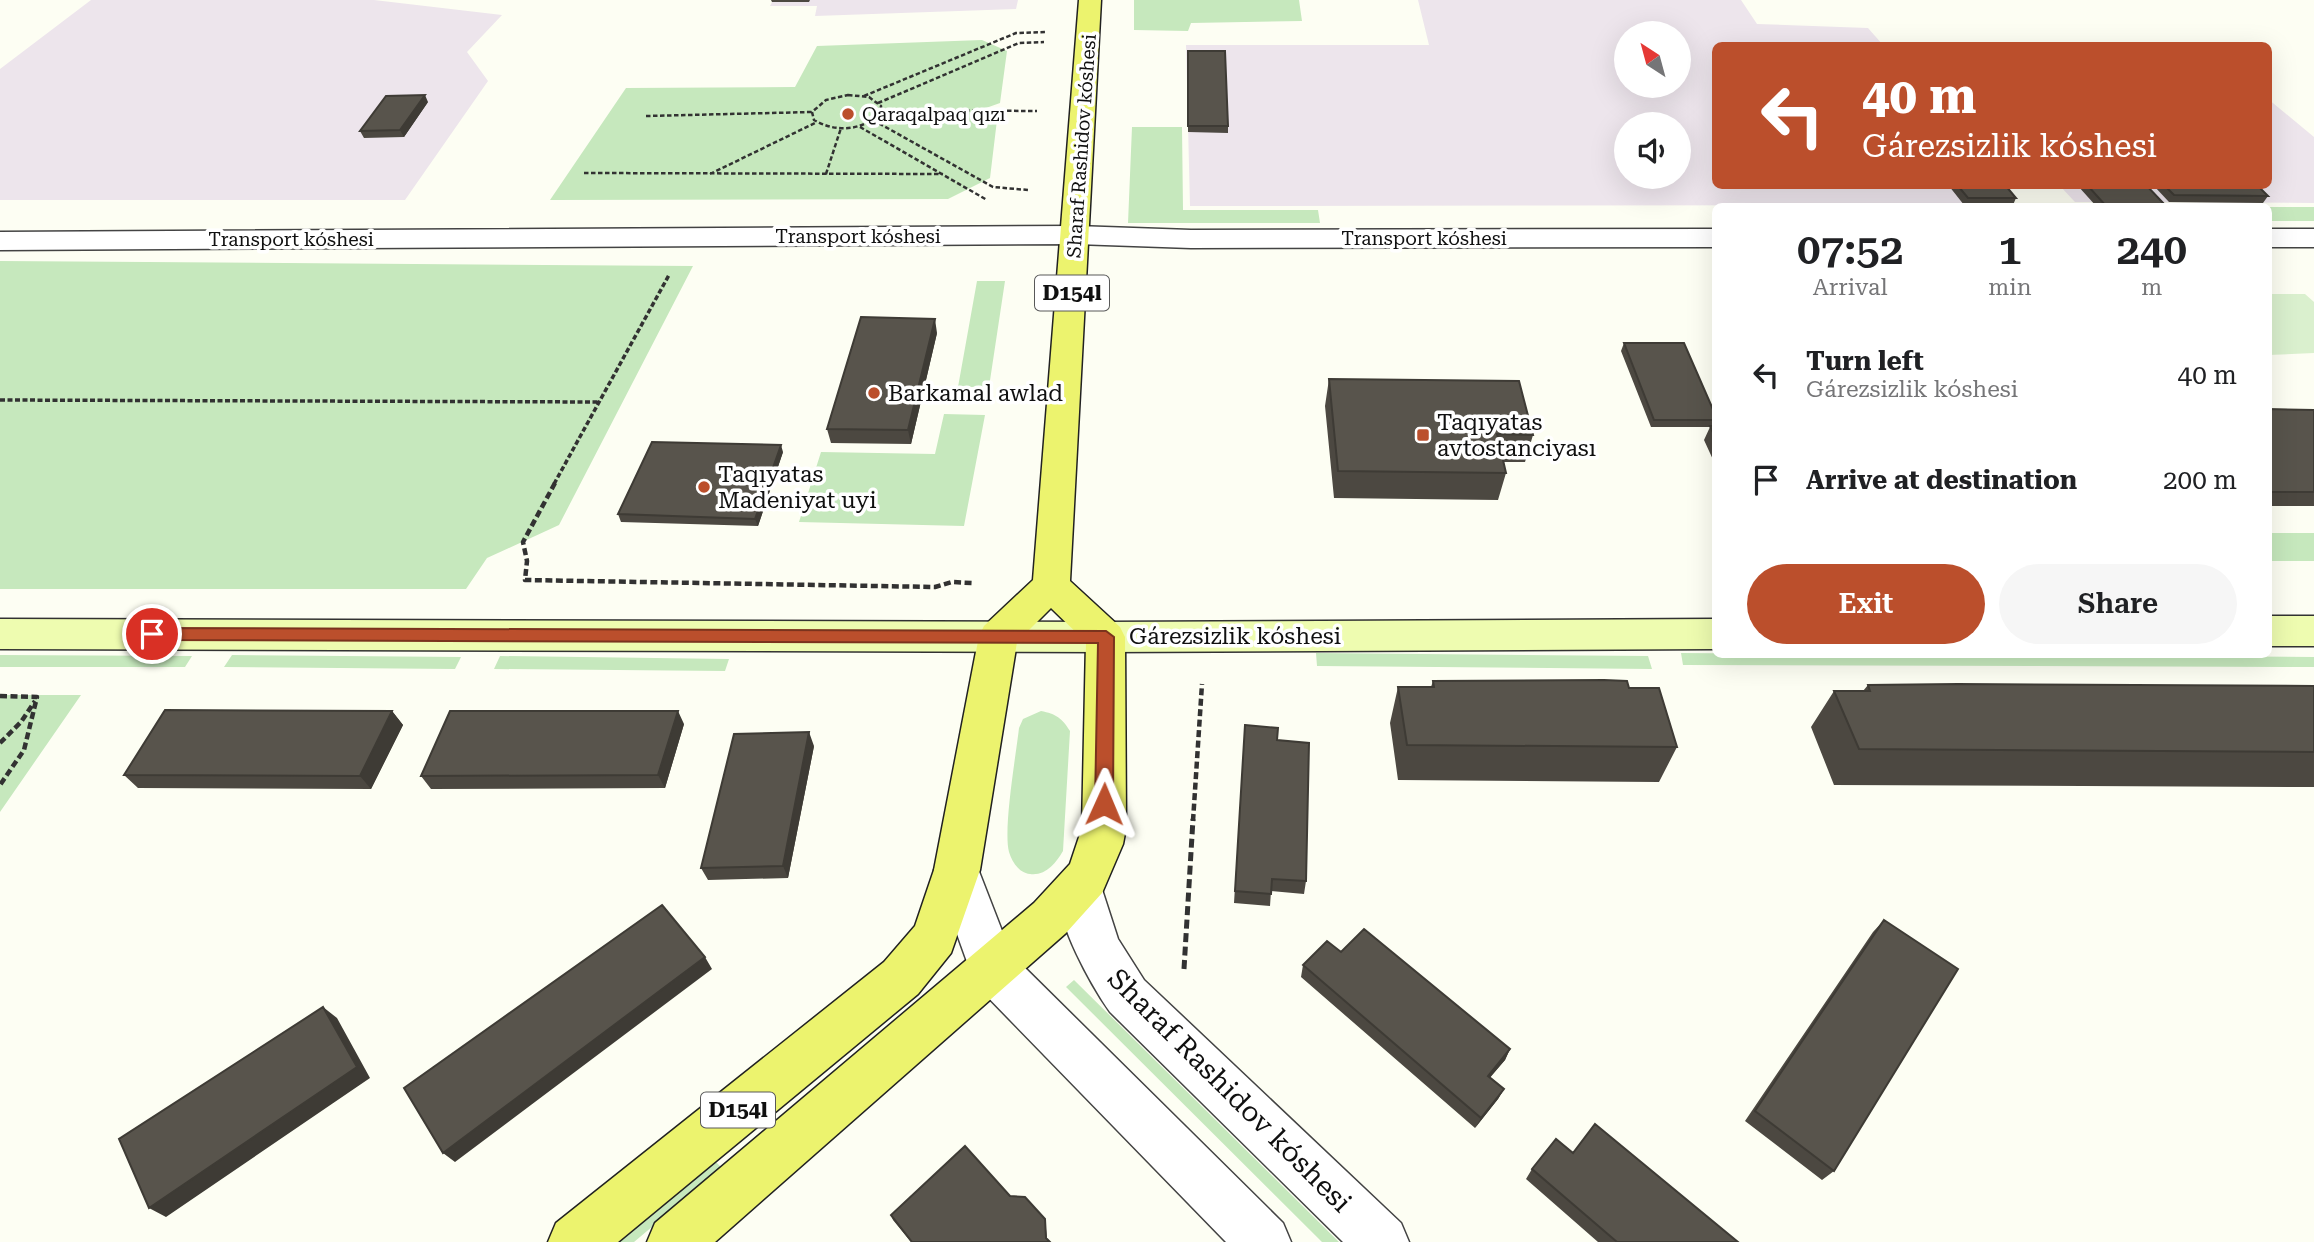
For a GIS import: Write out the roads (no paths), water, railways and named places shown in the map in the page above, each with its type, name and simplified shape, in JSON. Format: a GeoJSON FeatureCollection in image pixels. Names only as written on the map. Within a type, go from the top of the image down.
{"type":"FeatureCollection","features":[{"type":"Feature","properties":{"kind":"main road","name":"Sharaf Rashidov kóshesi"},"geometry":{"type":"LineString","coordinates":[[1051,585],[1090,0]]}},
{"type":"Feature","properties":{"kind":"main road"},"geometry":{"type":"LineString","coordinates":[[998,636],[1051,585],[1106,637]]}},
{"type":"Feature","properties":{"kind":"main road","name":"D154l"},"geometry":{"type":"LineString","coordinates":[[575,1242],[901,978],[934,938],[957,870],[998,636]]}},
{"type":"Feature","properties":{"kind":"main road","name":"D154l"},"geometry":{"type":"LineString","coordinates":[[674,1242],[1081,888],[1099,858],[1104,828],[1106,637]]}},
{"type":"Feature","properties":{"kind":"street","name":"Transport kóshesi"},"geometry":{"type":"LineString","coordinates":[[0,241],[1076,235],[1191,239],[1712,239]]}},
{"type":"Feature","properties":{"kind":"street"},"geometry":{"type":"LineString","coordinates":[[2272,238],[2314,238]]}},
{"type":"Feature","properties":{"kind":"street"},"geometry":{"type":"LineString","coordinates":[[2272,631],[2314,631]]}},
{"type":"Feature","properties":{"kind":"street","name":"Gárezsizlik kóshesi"},"geometry":{"type":"LineString","coordinates":[[0,634],[1106,637],[1712,634]]}},
{"type":"Feature","properties":{"kind":"street"},"geometry":{"type":"LineString","coordinates":[[957,870],[992,968],[1264,1242]]}},
{"type":"Feature","properties":{"kind":"street","name":"Sharaf Rashidov kóshesi"},"geometry":{"type":"LineString","coordinates":[[1081,888],[1088,923],[1103,962],[1127,996],[1382,1242]]}},
{"type":"Feature","properties":{"kind":"place","name":"Qaraqalpaq qızı"},"geometry":{"type":"Point","coordinates":[848,114]}},
{"type":"Feature","properties":{"kind":"place","name":"Barkamal awlad"},"geometry":{"type":"Point","coordinates":[874,393]}},
{"type":"Feature","properties":{"kind":"place","name":"Taqıyatas avtostanciyası"},"geometry":{"type":"Point","coordinates":[1423,435]}},
{"type":"Feature","properties":{"kind":"place","name":"Taqıyatas Madeniyat uyi"},"geometry":{"type":"Point","coordinates":[704,487]}}]}
